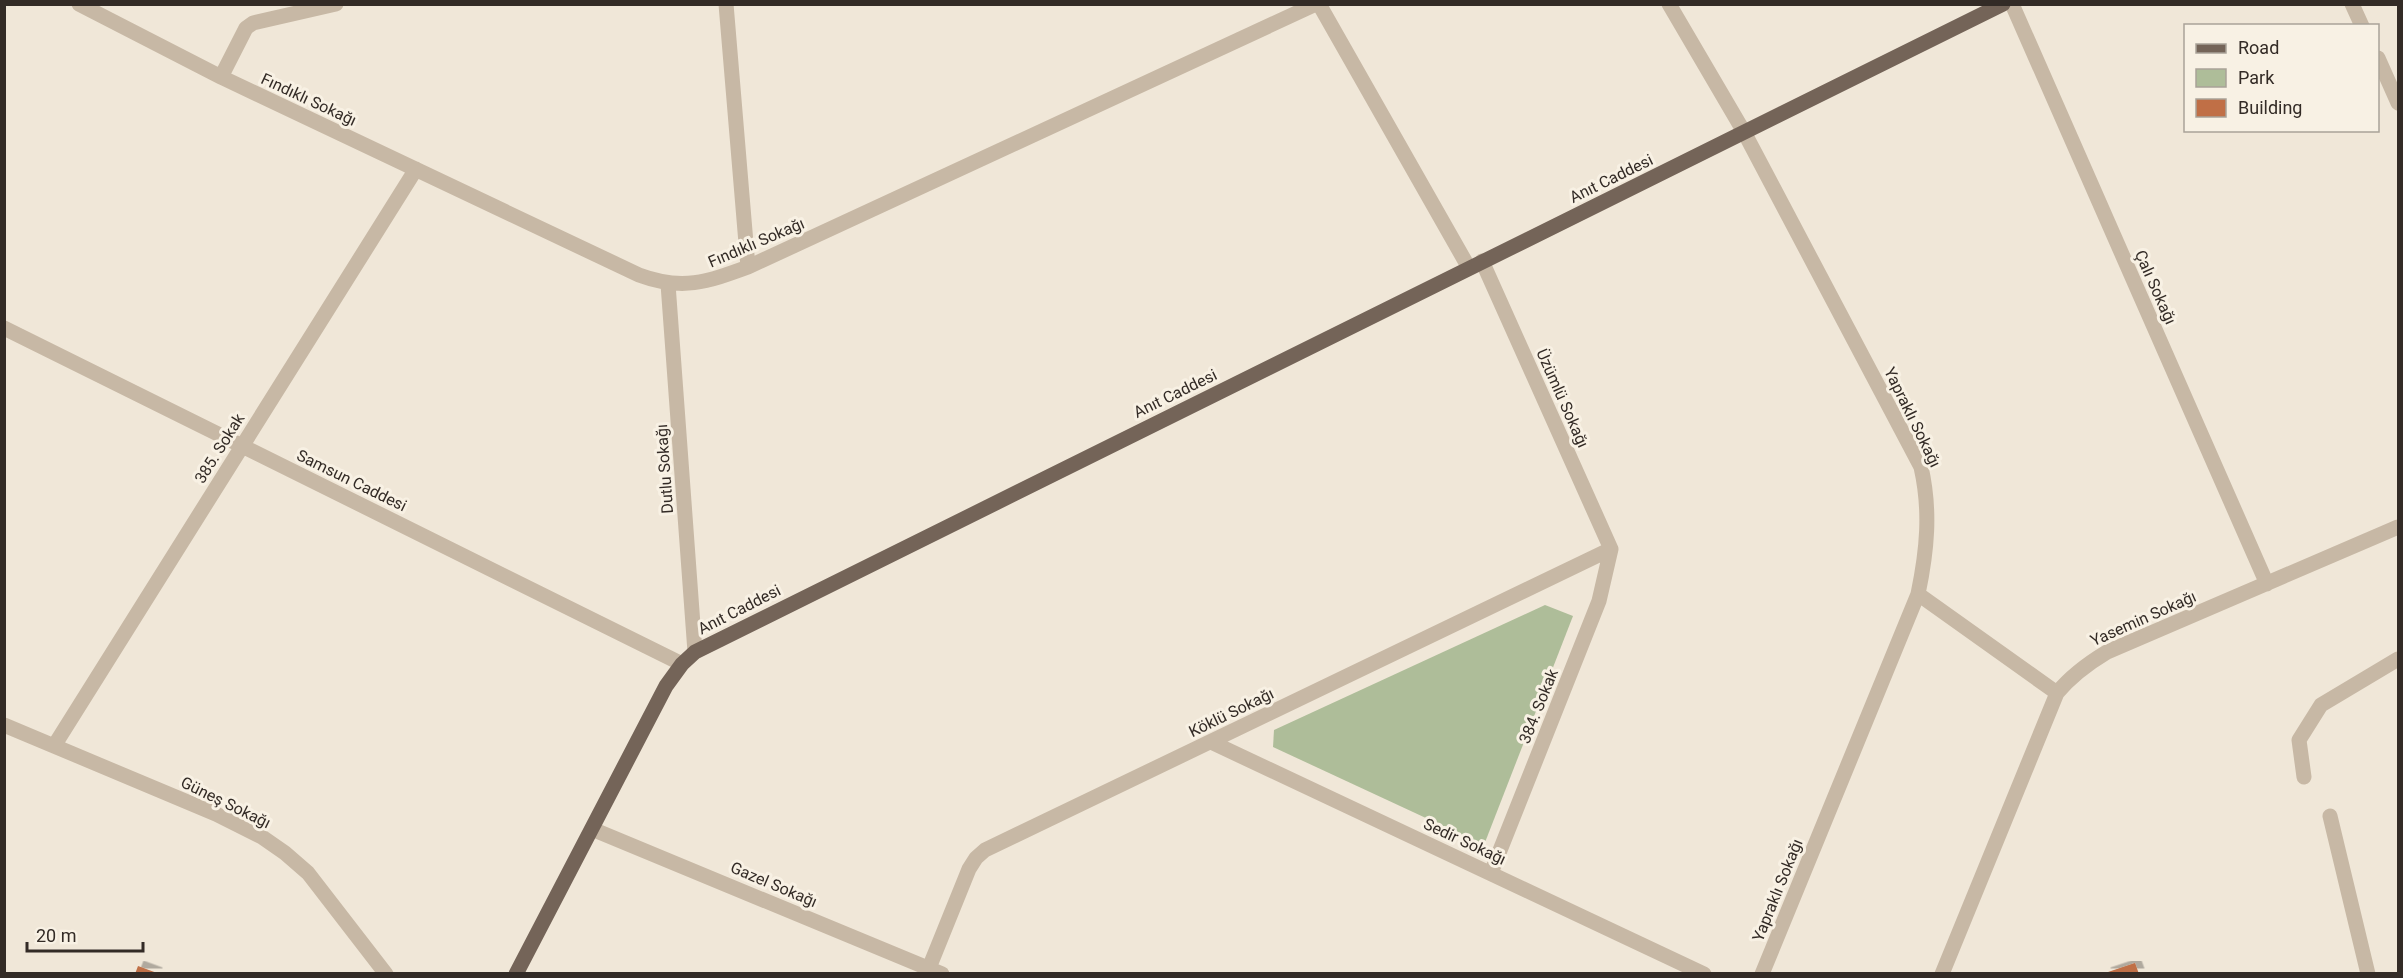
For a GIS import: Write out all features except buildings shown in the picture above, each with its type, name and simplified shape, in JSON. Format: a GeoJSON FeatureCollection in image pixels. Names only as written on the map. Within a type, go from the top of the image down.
{"type":"FeatureCollection","features":[{"type":"Feature","properties":{"kind":"main road","name":"Anıt Caddesi"},"geometry":{"type":"LineString","coordinates":[[516,974],[666,686],[682,664],[695,652],[2003,4]]}},
{"type":"Feature","properties":{"kind":"street","name":"Fındıklı Sokağı"},"geometry":{"type":"LineString","coordinates":[[79,4],[221,77],[639,275],[668,284],[706,283],[748,267],[1317,4]]}},
{"type":"Feature","properties":{"kind":"street"},"geometry":{"type":"LineString","coordinates":[[221,77],[246,28],[253,23],[336,4]]}},
{"type":"Feature","properties":{"kind":"street"},"geometry":{"type":"LineString","coordinates":[[726,4],[748,267]]}},
{"type":"Feature","properties":{"kind":"street","name":"Üzümlü Sokağı"},"geometry":{"type":"LineString","coordinates":[[1317,4],[1476,265],[1611,549]]}},
{"type":"Feature","properties":{"kind":"street","name":"Yapraklı Sokağı"},"geometry":{"type":"LineString","coordinates":[[1670,4],[1744,132],[1922,468],[1928,516],[1918,594],[1762,974]]}},
{"type":"Feature","properties":{"kind":"street","name":"Çalı Sokağı"},"geometry":{"type":"LineString","coordinates":[[2012,4],[2267,584]]}},
{"type":"Feature","properties":{"kind":"street"},"geometry":{"type":"LineString","coordinates":[[2352,4],[2361,24]]}},
{"type":"Feature","properties":{"kind":"street"},"geometry":{"type":"LineString","coordinates":[[2379,60],[2398,103]]}},
{"type":"Feature","properties":{"kind":"street","name":"385. Sokak"},"geometry":{"type":"LineString","coordinates":[[54,746],[416,169]]}},
{"type":"Feature","properties":{"kind":"street","name":"Dutlu Sokağı"},"geometry":{"type":"LineString","coordinates":[[668,284],[695,652]]}},
{"type":"Feature","properties":{"kind":"street","name":"Samsun Caddesi"},"geometry":{"type":"LineString","coordinates":[[4,328],[682,664]]}},
{"type":"Feature","properties":{"kind":"street","name":"Yasemin Sokağı"},"geometry":{"type":"LineString","coordinates":[[1942,974],[2057,693],[2076,672],[2107,652],[2398,527]]}},
{"type":"Feature","properties":{"kind":"street","name":"Köklü Sokağı"},"geometry":{"type":"LineString","coordinates":[[935,971],[969,869],[985,850],[1611,549]]}},
{"type":"Feature","properties":{"kind":"street","name":"384. Sokak"},"geometry":{"type":"LineString","coordinates":[[1491,873],[1599,602],[1611,549]]}},
{"type":"Feature","properties":{"kind":"street"},"geometry":{"type":"LineString","coordinates":[[1918,594],[2057,693]]}},
{"type":"Feature","properties":{"kind":"street"},"geometry":{"type":"LineString","coordinates":[[2304,777],[2299,740],[2321,705],[2398,659]]}},
{"type":"Feature","properties":{"kind":"street","name":"Güneş Sokağı"},"geometry":{"type":"LineString","coordinates":[[4,725],[216,814],[262,837],[308,873],[386,974]]}},
{"type":"Feature","properties":{"kind":"street","name":"Sedir Sokağı"},"geometry":{"type":"LineString","coordinates":[[1210,742],[1704,974]]}},
{"type":"Feature","properties":{"kind":"street"},"geometry":{"type":"LineString","coordinates":[[2330,816],[2368,974]]}},
{"type":"Feature","properties":{"kind":"street","name":"Gazel Sokağı"},"geometry":{"type":"LineString","coordinates":[[592,828],[935,971]]}},
{"type":"Feature","properties":{"kind":"green space"},"geometry":{"type":"Polygon","coordinates":[[[1545,605],[1573,616],[1484,845],[1273,747],[1274,730],[1545,605]]]}}]}
